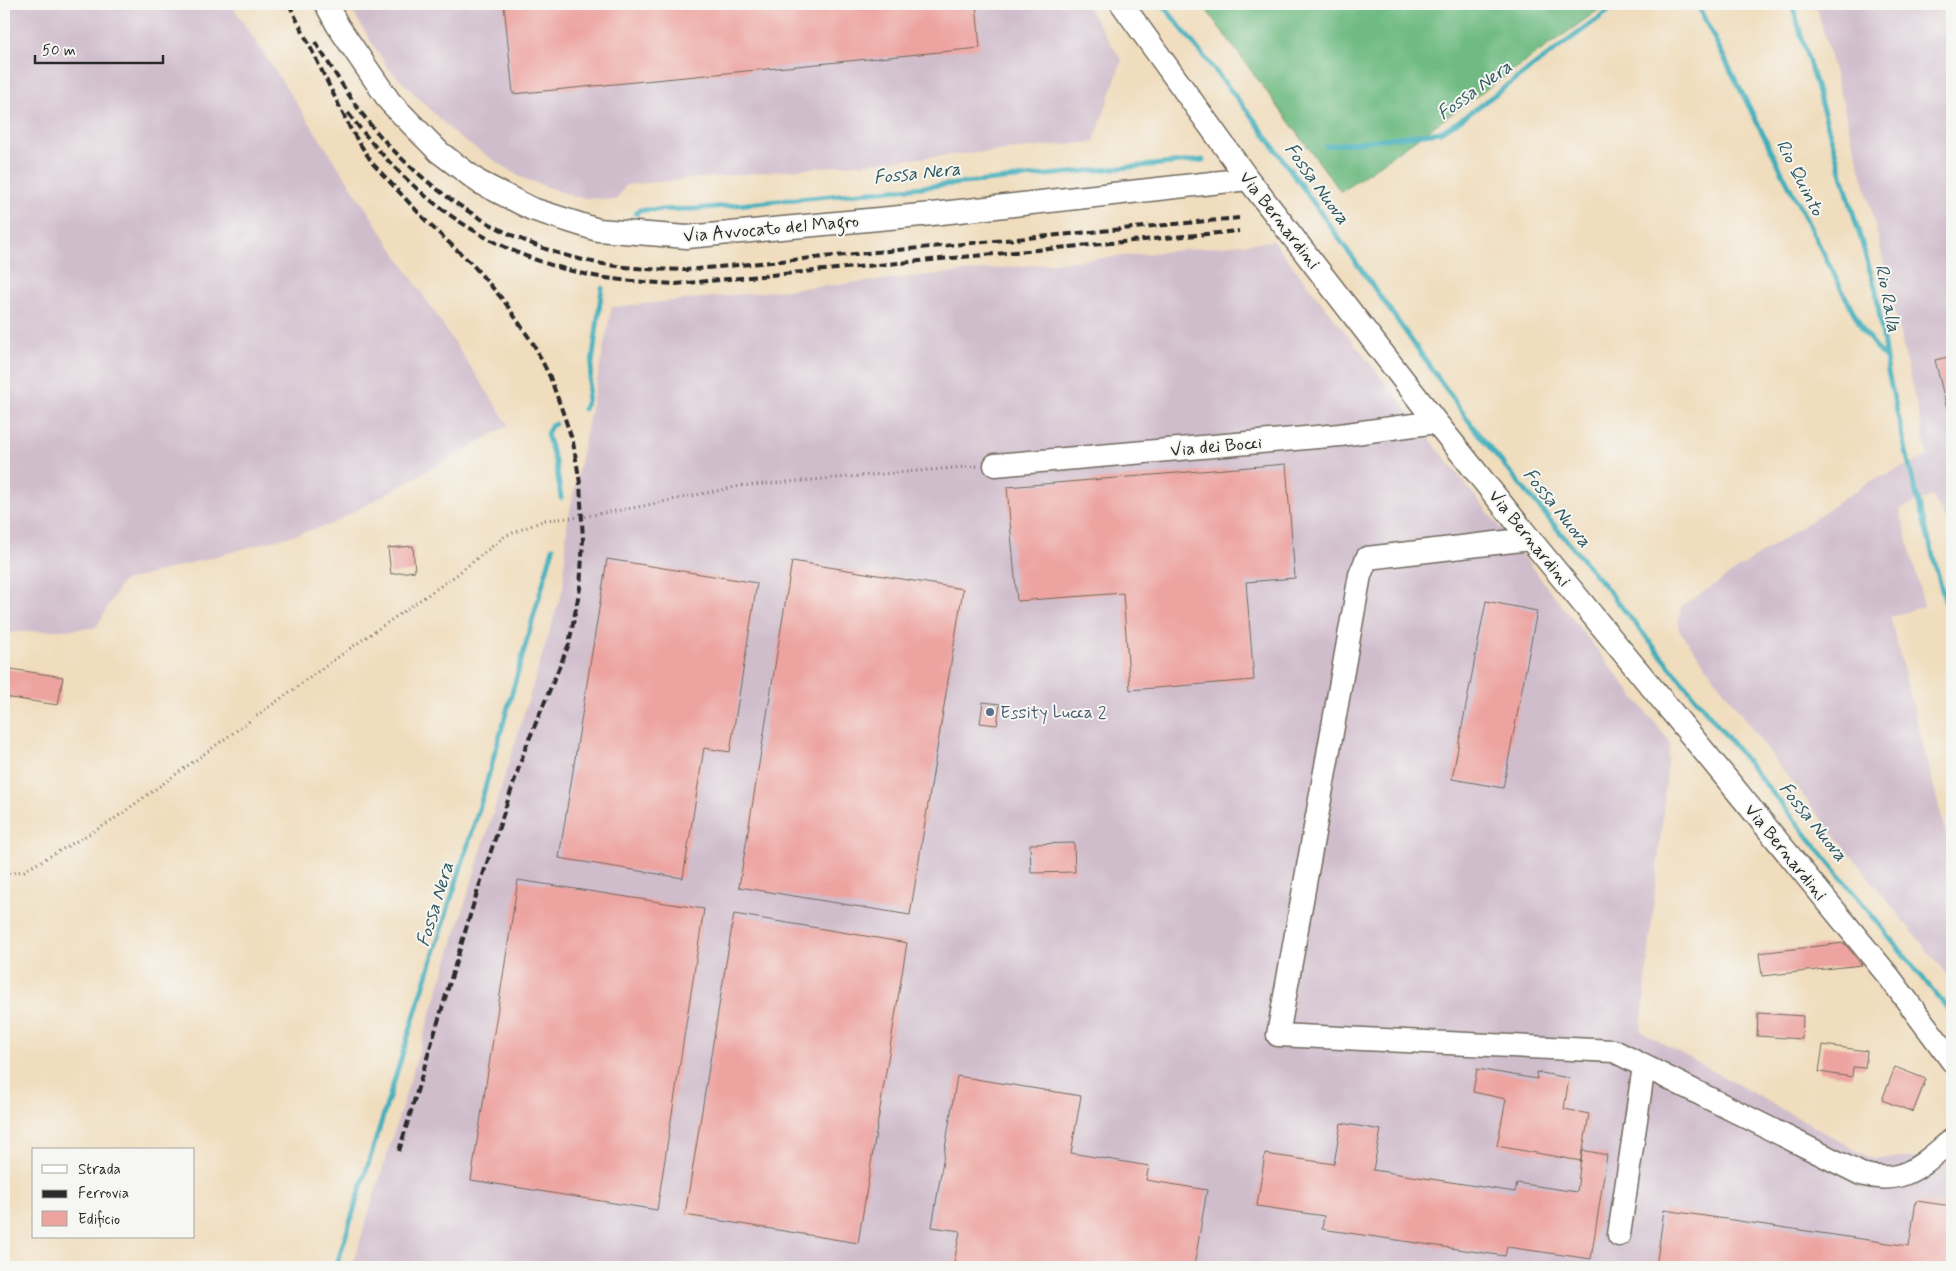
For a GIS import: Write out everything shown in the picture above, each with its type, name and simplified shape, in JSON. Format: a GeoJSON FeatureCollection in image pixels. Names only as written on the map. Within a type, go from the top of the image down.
{"type":"FeatureCollection","features":[{"type":"Feature","properties":{"kind":"street","name":"Via Avvocato del Magro"},"geometry":{"type":"LineString","coordinates":[[326,4],[338,26],[390,102],[439,152],[479,182],[532,209],[598,230],[687,237],[942,213],[1248,179]]}},
{"type":"Feature","properties":{"kind":"street","name":"Via Bernardini"},"geometry":{"type":"LineString","coordinates":[[1122,4],[1248,179],[1436,422],[1890,978],[1952,1061]]}},
{"type":"Feature","properties":{"kind":"street","name":"Via dei Bocci"},"geometry":{"type":"LineString","coordinates":[[995,465],[1340,435],[1436,422]]}},
{"type":"Feature","properties":{"kind":"street"},"geometry":{"type":"LineString","coordinates":[[1530,539],[1367,558],[1360,575],[1278,1035],[1614,1050],[1861,1174],[1883,1179],[1905,1174],[1925,1162],[1952,1140]]}},
{"type":"Feature","properties":{"kind":"street"},"geometry":{"type":"LineString","coordinates":[[1619,1235],[1644,1066]]}},
{"type":"Feature","properties":{"kind":"path"},"geometry":{"type":"LineString","coordinates":[[4,874],[24,871],[110,822],[336,658],[455,576],[505,536],[545,520],[638,507],[740,486],[995,465]]}},
{"type":"Feature","properties":{"kind":"shaded area"},"geometry":{"type":"Polygon","coordinates":[[[4,4],[231,4],[509,425],[330,525],[122,582],[96,628],[4,633],[4,4]]]}},
{"type":"Feature","properties":{"kind":"shaded area"},"geometry":{"type":"Polygon","coordinates":[[[348,4],[1085,4],[1122,60],[1094,142],[626,185],[616,200],[575,197],[520,177],[458,137],[387,67],[348,4]]]}},
{"type":"Feature","properties":{"kind":"shaded area"},"geometry":{"type":"Polygon","coordinates":[[[1816,4],[1952,4],[1952,516],[1944,519],[1933,496],[1900,509],[1924,606],[1890,617],[1947,838],[1952,838],[1952,981],[1780,767],[1678,628],[1681,607],[1869,482],[1928,456],[1873,216],[1816,4]]]}},
{"type":"Feature","properties":{"kind":"shaded area"},"geometry":{"type":"Polygon","coordinates":[[[1273,241],[1670,742],[1641,1031],[1870,1158],[1952,1158],[1952,1267],[352,1267],[563,588],[567,525],[612,307],[1273,241]]]}},
{"type":"Feature","properties":{"kind":"green space"},"geometry":{"type":"Polygon","coordinates":[[[1202,4],[1607,4],[1341,192],[1202,4]]]}},
{"type":"Feature","properties":{"kind":"building"},"geometry":{"type":"Polygon","coordinates":[[[504,4],[976,4],[980,48],[513,94],[504,4]]]}},
{"type":"Feature","properties":{"kind":"building"},"geometry":{"type":"Polygon","coordinates":[[[1952,356],[1952,409],[1947,409],[1935,360],[1952,356]]]}},
{"type":"Feature","properties":{"kind":"building"},"geometry":{"type":"Polygon","coordinates":[[[1286,464],[1295,578],[1246,582],[1254,680],[1130,690],[1123,593],[1017,601],[1007,487],[1286,464]]]}},
{"type":"Feature","properties":{"kind":"building"},"geometry":{"type":"Polygon","coordinates":[[[413,546],[415,571],[391,574],[388,548],[413,546]]]}},
{"type":"Feature","properties":{"kind":"building"},"geometry":{"type":"Polygon","coordinates":[[[607,559],[757,583],[730,752],[704,748],[683,878],[559,858],[607,559]]]}},
{"type":"Feature","properties":{"kind":"building"},"geometry":{"type":"Polygon","coordinates":[[[792,561],[963,589],[910,915],[739,887],[792,561]]]}},
{"type":"Feature","properties":{"kind":"building"},"geometry":{"type":"Polygon","coordinates":[[[1486,601],[1537,611],[1503,788],[1452,779],[1486,601]]]}},
{"type":"Feature","properties":{"kind":"building"},"geometry":{"type":"Polygon","coordinates":[[[4,668],[63,677],[58,705],[4,697],[4,668]]]}},
{"type":"Feature","properties":{"kind":"building"},"geometry":{"type":"Polygon","coordinates":[[[983,702],[1000,704],[997,725],[980,723],[983,702]]]}},
{"type":"Feature","properties":{"kind":"building"},"geometry":{"type":"Polygon","coordinates":[[[1074,843],[1075,872],[1031,873],[1030,844],[1074,843]]]}},
{"type":"Feature","properties":{"kind":"building"},"geometry":{"type":"Polygon","coordinates":[[[518,880],[704,909],[657,1210],[471,1180],[518,880]]]}},
{"type":"Feature","properties":{"kind":"building"},"geometry":{"type":"Polygon","coordinates":[[[734,914],[907,943],[858,1243],[685,1215],[734,914]]]}},
{"type":"Feature","properties":{"kind":"building"},"geometry":{"type":"Polygon","coordinates":[[[1844,943],[1862,965],[1762,976],[1759,953],[1844,943]]]}},
{"type":"Feature","properties":{"kind":"building"},"geometry":{"type":"Polygon","coordinates":[[[1758,1013],[1803,1016],[1802,1039],[1757,1036],[1758,1013]]]}},
{"type":"Feature","properties":{"kind":"building"},"geometry":{"type":"Polygon","coordinates":[[[1823,1045],[1867,1051],[1865,1068],[1853,1067],[1852,1077],[1819,1072],[1823,1045]]]}},
{"type":"Feature","properties":{"kind":"building"},"geometry":{"type":"Polygon","coordinates":[[[1895,1067],[1926,1079],[1913,1112],[1882,1100],[1895,1067]]]}},
{"type":"Feature","properties":{"kind":"building"},"geometry":{"type":"Polygon","coordinates":[[[1477,1069],[1537,1079],[1536,1072],[1569,1078],[1564,1109],[1589,1114],[1581,1161],[1497,1146],[1506,1099],[1473,1092],[1477,1069]]]}},
{"type":"Feature","properties":{"kind":"building"},"geometry":{"type":"Polygon","coordinates":[[[957,1076],[1081,1096],[1071,1153],[1149,1166],[1146,1180],[1207,1190],[1194,1267],[983,1267],[954,1263],[960,1231],[932,1227],[957,1076]]]}},
{"type":"Feature","properties":{"kind":"building"},"geometry":{"type":"Polygon","coordinates":[[[1341,1123],[1381,1130],[1373,1170],[1515,1192],[1517,1183],[1577,1192],[1582,1150],[1607,1155],[1591,1259],[1507,1247],[1505,1256],[1322,1229],[1324,1216],[1257,1206],[1265,1154],[1334,1164],[1341,1123]]]}},
{"type":"Feature","properties":{"kind":"building"},"geometry":{"type":"Polygon","coordinates":[[[1916,1201],[1952,1206],[1950,1267],[1656,1267],[1664,1210],[1909,1246],[1916,1201]]]}},
{"type":"Feature","properties":{"kind":"waterway","name":"Fossa Nuova"},"geometry":{"type":"LineString","coordinates":[[1162,4],[1256,122],[1476,431],[1603,584],[1952,1014]]}},
{"type":"Feature","properties":{"kind":"waterway","name":"Fossa Nera"},"geometry":{"type":"LineString","coordinates":[[1326,146],[1440,132],[1456,123],[1618,4]]}},
{"type":"Feature","properties":{"kind":"waterway","name":"Rio Quinto"},"geometry":{"type":"LineString","coordinates":[[1697,4],[1864,332],[1885,358]]}},
{"type":"Feature","properties":{"kind":"waterway","name":"Rio Ralla"},"geometry":{"type":"LineString","coordinates":[[1792,4],[1876,291],[1888,372],[1912,477],[1945,601]]}},
{"type":"Feature","properties":{"kind":"waterway","name":"Fossa Nera"},"geometry":{"type":"LineString","coordinates":[[636,214],[639,210],[694,209],[1203,160]]}},
{"type":"Feature","properties":{"kind":"waterway","name":"Fossa Nera"},"geometry":{"type":"LineString","coordinates":[[584,409],[587,401],[602,288]]}},
{"type":"Feature","properties":{"kind":"waterway","name":"Fossa Nera"},"geometry":{"type":"LineString","coordinates":[[555,424],[551,426],[547,434],[556,464],[561,498]]}},
{"type":"Feature","properties":{"kind":"waterway","name":"Fossa Nera"},"geometry":{"type":"LineString","coordinates":[[336,1267],[479,809],[553,548]]}},
{"type":"Feature","properties":{"kind":"railway"},"geometry":{"type":"LineString","coordinates":[[289,4],[351,130],[373,164],[429,224],[472,264],[504,301],[534,345],[550,377],[573,442],[580,483],[583,540],[580,588],[569,644],[525,749],[475,899],[399,1151]]}},
{"type":"Feature","properties":{"kind":"railway"},"geometry":{"type":"LineString","coordinates":[[315,42],[347,92],[382,138],[436,188],[497,228],[530,243],[564,255],[600,263],[642,269],[686,270],[1239,218]]}},
{"type":"Feature","properties":{"kind":"railway"},"geometry":{"type":"LineString","coordinates":[[348,113],[398,171],[424,195],[453,217],[483,236],[516,252],[551,265],[610,279],[676,284],[1239,231]]}},
{"type":"Feature","properties":{"kind":"place","name":"Essity Lucca 2"},"geometry":{"type":"Point","coordinates":[990,712]}}]}
